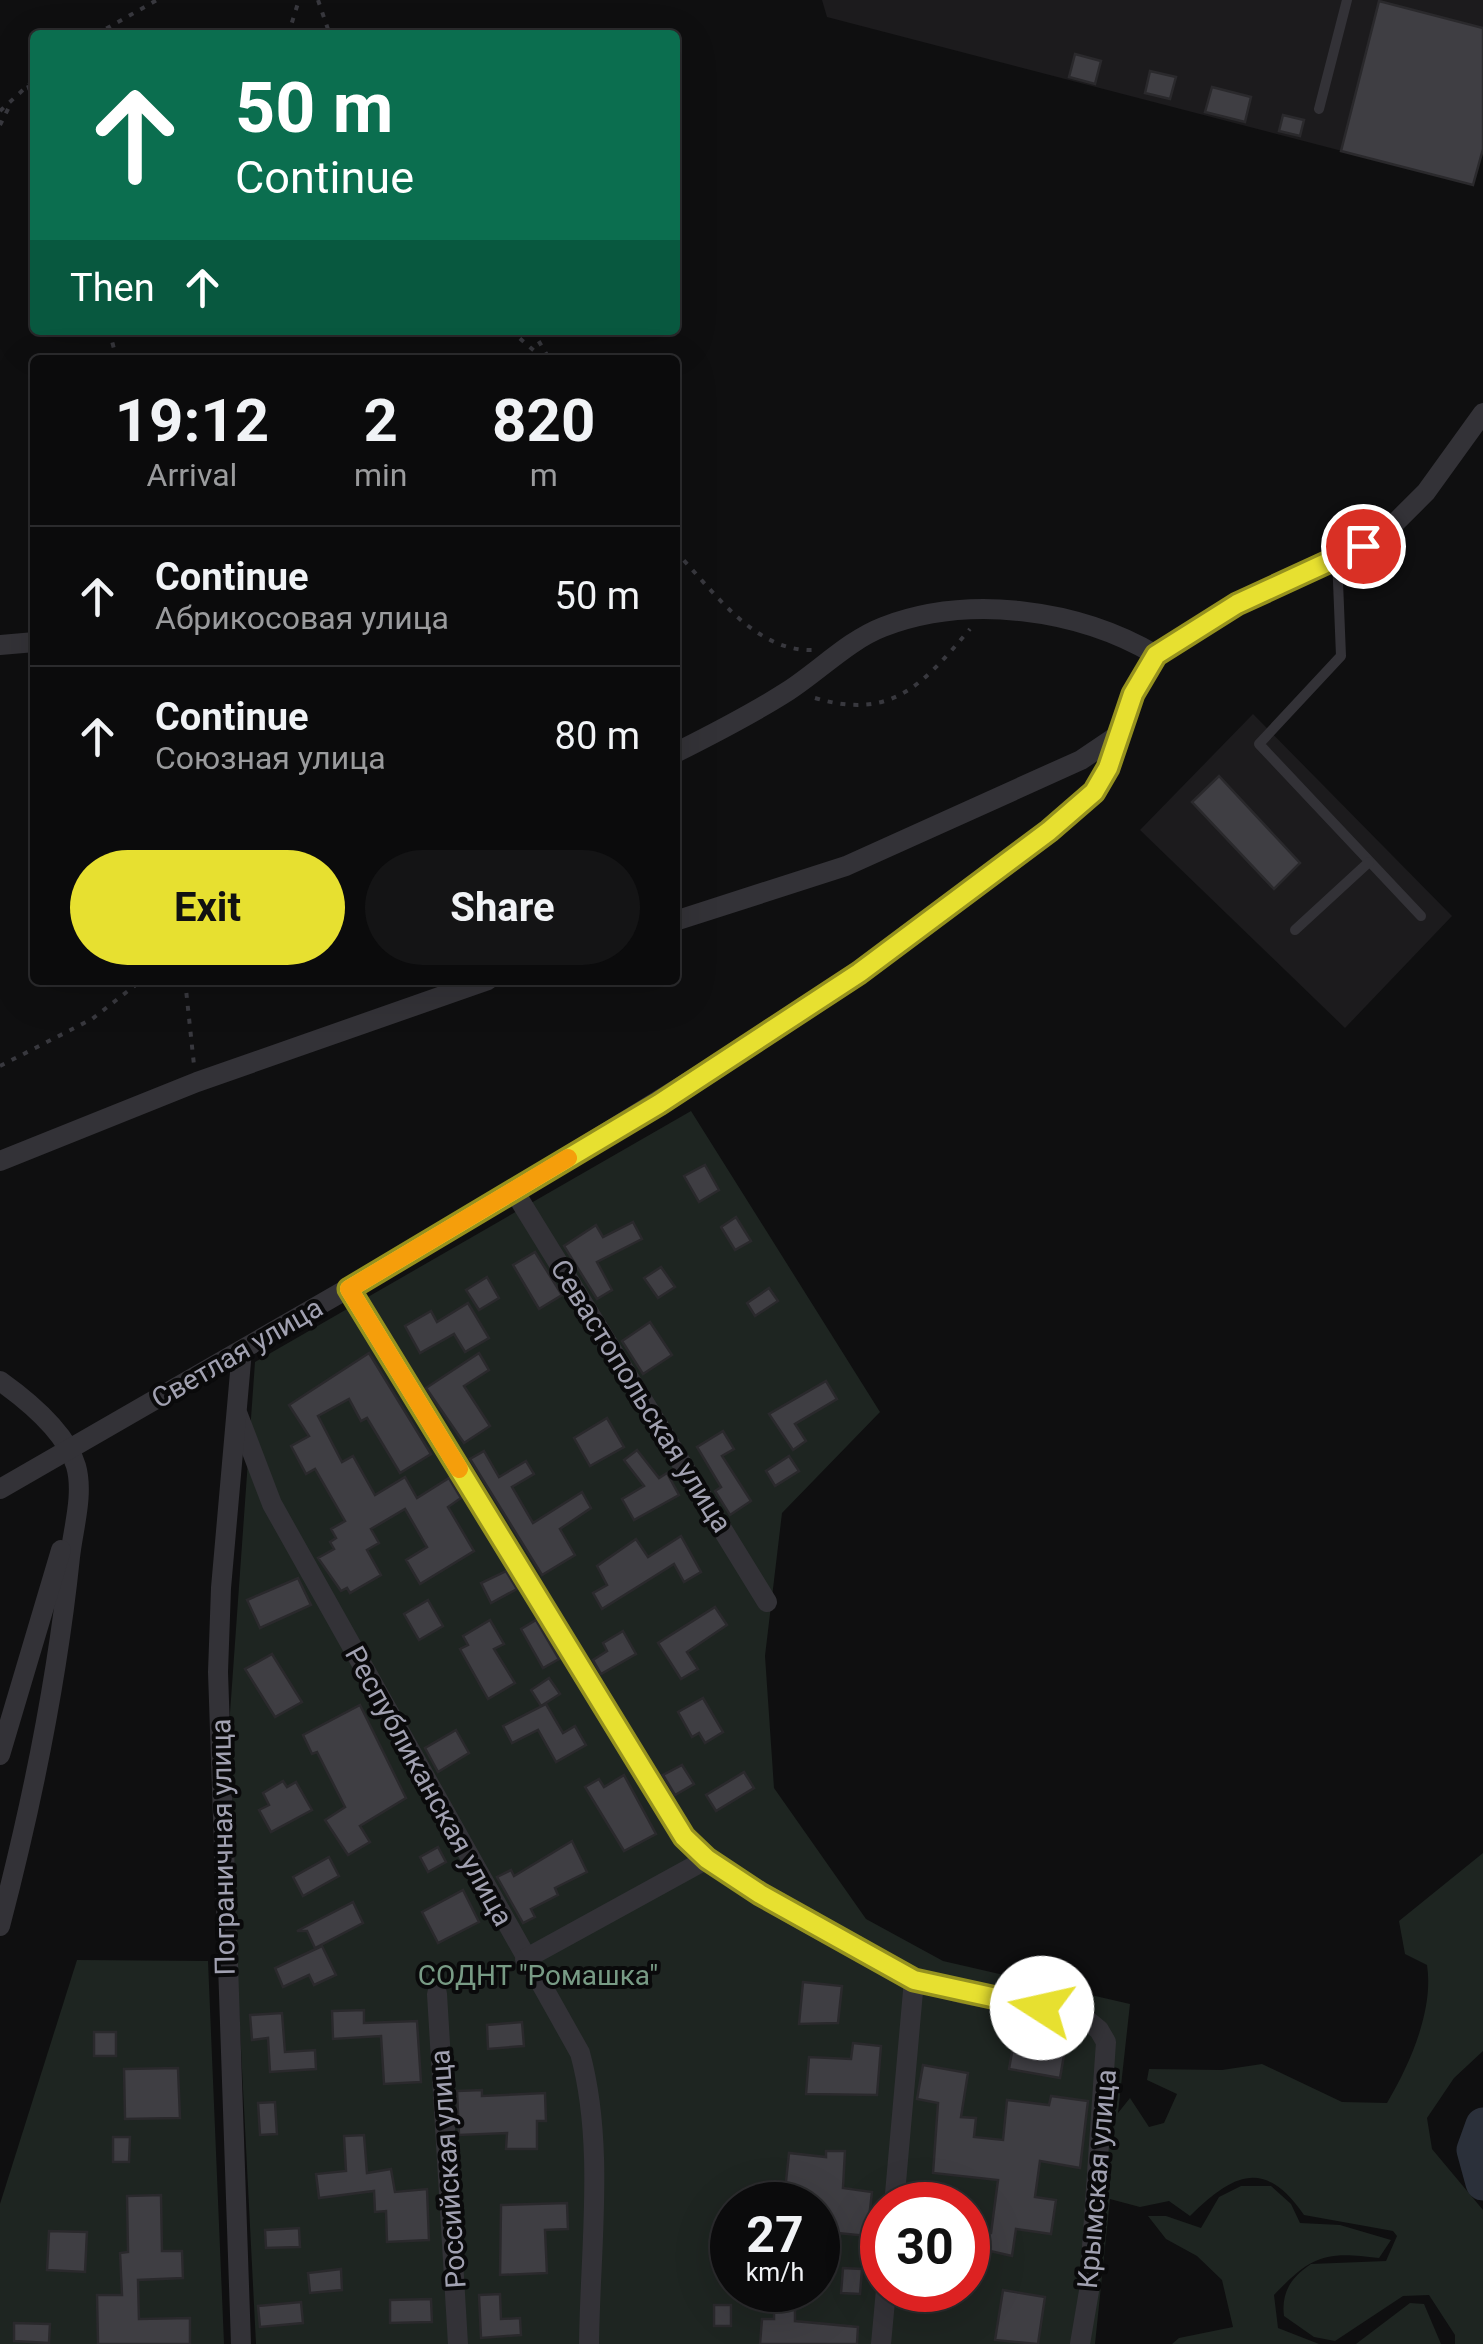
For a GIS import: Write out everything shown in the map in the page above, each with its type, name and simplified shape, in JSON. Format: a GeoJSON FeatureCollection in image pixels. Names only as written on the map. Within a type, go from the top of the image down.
{"type":"FeatureCollection","features":[{"type":"Feature","properties":{"kind":"street","name":"Светлая улица"},"geometry":{"type":"LineString","coordinates":[[0,1489],[349,1289],[829,994],[1035,842],[1094,792],[1108,768],[1133,694],[1156,655],[1237,604],[1363,546],[1405,516],[1483,413]]}},
{"type":"Feature","properties":{"kind":"street"},"geometry":{"type":"LineString","coordinates":[[680,751],[790,690],[880,628],[944,612],[986,610],[1077,622],[1156,655]]}},
{"type":"Feature","properties":{"kind":"street"},"geometry":{"type":"LineString","coordinates":[[0,645],[30,642]]}},
{"type":"Feature","properties":{"kind":"street"},"geometry":{"type":"LineString","coordinates":[[680,919],[863,859],[1081,760],[1118,735]]}},
{"type":"Feature","properties":{"kind":"street"},"geometry":{"type":"LineString","coordinates":[[0,1160],[197,1082],[474,985]]}},
{"type":"Feature","properties":{"kind":"street","name":"Севастопольская улица"},"geometry":{"type":"LineString","coordinates":[[514,1190],[768,1602]]}},
{"type":"Feature","properties":{"kind":"street","name":"Крымская улица"},"geometry":{"type":"LineString","coordinates":[[349,1289],[684,1837],[707,1859],[914,1980],[963,1994],[1080,2015],[1099,2030],[1106,2042],[1089,2291],[1080,2344]]}},
{"type":"Feature","properties":{"kind":"street","name":"Пограничная улица"},"geometry":{"type":"LineString","coordinates":[[241,2344],[218,1672],[221,1588],[242,1350]]}},
{"type":"Feature","properties":{"kind":"street"},"geometry":{"type":"LineString","coordinates":[[0,1381],[40,1414],[68,1450],[75,1464],[77,1498],[49,1709],[25,1830],[0,1926]]}},
{"type":"Feature","properties":{"kind":"street","name":"Республиканская улица"},"geometry":{"type":"LineString","coordinates":[[238,1414],[272,1504],[580,2054],[589,2088],[590,2344]]}},
{"type":"Feature","properties":{"kind":"street"},"geometry":{"type":"LineString","coordinates":[[0,1754],[98,1433]]}},
{"type":"Feature","properties":{"kind":"street"},"geometry":{"type":"LineString","coordinates":[[525,1960],[707,1859]]}},
{"type":"Feature","properties":{"kind":"street"},"geometry":{"type":"LineString","coordinates":[[896,2182],[914,1980]]}},
{"type":"Feature","properties":{"kind":"street","name":"Российская улица"},"geometry":{"type":"LineString","coordinates":[[437,1994],[458,2344]]}},
{"type":"Feature","properties":{"kind":"street"},"geometry":{"type":"LineString","coordinates":[[881,2344],[884,2312]]}},
{"type":"Feature","properties":{"kind":"lane"},"geometry":{"type":"LineString","coordinates":[[1318,110],[1347,0]]}},
{"type":"Feature","properties":{"kind":"lane"},"geometry":{"type":"LineString","coordinates":[[1337,556],[1341,656],[1260,744],[1421,916]]}},
{"type":"Feature","properties":{"kind":"lane"},"geometry":{"type":"LineString","coordinates":[[1295,930],[1369,862]]}},
{"type":"Feature","properties":{"kind":"path"},"geometry":{"type":"LineString","coordinates":[[104,30],[157,0]]}},
{"type":"Feature","properties":{"kind":"path"},"geometry":{"type":"LineString","coordinates":[[290,30],[300,0]]}},
{"type":"Feature","properties":{"kind":"path"},"geometry":{"type":"LineString","coordinates":[[318,0],[328,30]]}},
{"type":"Feature","properties":{"kind":"path"},"geometry":{"type":"LineString","coordinates":[[0,111],[28,85],[30,91]]}},
{"type":"Feature","properties":{"kind":"path"},"geometry":{"type":"LineString","coordinates":[[0,125],[12,101]]}},
{"type":"Feature","properties":{"kind":"path"},"geometry":{"type":"LineString","coordinates":[[516,335],[541,355]]}},
{"type":"Feature","properties":{"kind":"path"},"geometry":{"type":"LineString","coordinates":[[680,556],[767,641],[792,650],[848,648]]}},
{"type":"Feature","properties":{"kind":"path"},"geometry":{"type":"LineString","coordinates":[[790,690],[851,708],[881,704],[912,690],[986,610]]}},
{"type":"Feature","properties":{"kind":"path"},"geometry":{"type":"LineString","coordinates":[[0,1066],[92,1019],[136,985]]}},
{"type":"Feature","properties":{"kind":"path"},"geometry":{"type":"LineString","coordinates":[[184,985],[186,1025],[197,1082]]}},
{"type":"Feature","properties":{"kind":"shaded area"},"geometry":{"type":"Polygon","coordinates":[[[822,0],[1483,0],[1483,149],[1473,185],[827,17],[822,0]]]}},
{"type":"Feature","properties":{"kind":"shaded area"},"geometry":{"type":"Polygon","coordinates":[[[1253,714],[1452,916],[1345,1028],[1140,830],[1253,714]]]}},
{"type":"Feature","properties":{"kind":"green space","name":"СОДНТ \"Ромашка\""},"geometry":{"type":"Polygon","coordinates":[[[691,1111],[880,1412],[782,1513],[765,1656],[774,1788],[866,1919],[943,1961],[1130,2004],[1118,2113],[1130,2098],[1149,2127],[1164,2123],[1177,2094],[1147,2080],[1149,2069],[1222,2070],[1262,2064],[1342,2102],[1387,2103],[1418,2036],[1427,2000],[1427,1965],[1405,1954],[1399,1921],[1483,1853],[1483,2051],[1454,2078],[1427,2118],[1432,2149],[1483,2210],[1483,2344],[1455,2344],[1455,2335],[1429,2295],[1403,2296],[1335,2341],[1314,2337],[1284,2316],[1289,2286],[1311,2264],[1386,2261],[1397,2236],[1393,2231],[1304,2215],[1276,2185],[1249,2178],[1221,2189],[1190,2216],[1169,2201],[1140,2207],[1110,2199],[1095,2344],[256,2344],[237,1970],[230,1713],[255,1362],[691,1111]]]}},
{"type":"Feature","properties":{"kind":"green space"},"geometry":{"type":"Polygon","coordinates":[[[77,1960],[208,1961],[224,2344],[0,2344],[0,2204],[77,1960]]]}},
{"type":"Feature","properties":{"kind":"green space"},"geometry":{"type":"Polygon","coordinates":[[[1241,2186],[1271,2186],[1291,2204],[1300,2223],[1340,2225],[1391,2240],[1379,2258],[1345,2255],[1320,2259],[1299,2271],[1274,2295],[1278,2328],[1319,2344],[1172,2344],[1179,2338],[1233,2327],[1222,2280],[1197,2256],[1166,2239],[1148,2216],[1166,2216],[1201,2228],[1219,2197],[1241,2186]]]}},
{"type":"Feature","properties":{"kind":"green space"},"geometry":{"type":"Polygon","coordinates":[[[1410,2303],[1424,2304],[1441,2344],[1356,2344],[1410,2303]]]}},
{"type":"Feature","properties":{"kind":"building"},"geometry":{"type":"Polygon","coordinates":[[[1379,1],[1483,28],[1483,149],[1473,185],[1341,151],[1379,1]]]}},
{"type":"Feature","properties":{"kind":"building"},"geometry":{"type":"Polygon","coordinates":[[[1075,54],[1101,61],[1095,84],[1069,77],[1075,54]]]}},
{"type":"Feature","properties":{"kind":"building"},"geometry":{"type":"Polygon","coordinates":[[[1150,71],[1176,77],[1170,99],[1145,93],[1150,71]]]}},
{"type":"Feature","properties":{"kind":"building"},"geometry":{"type":"Polygon","coordinates":[[[1212,87],[1251,97],[1245,122],[1205,112],[1212,87]]]}},
{"type":"Feature","properties":{"kind":"building"},"geometry":{"type":"Polygon","coordinates":[[[1283,115],[1304,120],[1300,136],[1279,131],[1283,115]]]}},
{"type":"Feature","properties":{"kind":"building"},"geometry":{"type":"Polygon","coordinates":[[[1219,776],[1300,863],[1274,889],[1192,802],[1219,776]]]}},
{"type":"Feature","properties":{"kind":"building"},"geometry":{"type":"Polygon","coordinates":[[[705,1165],[719,1190],[699,1202],[684,1176],[705,1165]]]}},
{"type":"Feature","properties":{"kind":"building"},"geometry":{"type":"Polygon","coordinates":[[[736,1217],[751,1241],[735,1250],[721,1227],[736,1217]]]}},
{"type":"Feature","properties":{"kind":"building"},"geometry":{"type":"Polygon","coordinates":[[[633,1222],[642,1239],[597,1262],[612,1290],[597,1299],[564,1246],[596,1225],[603,1237],[633,1222]]]}},
{"type":"Feature","properties":{"kind":"building"},"geometry":{"type":"Polygon","coordinates":[[[535,1252],[562,1295],[539,1309],[513,1265],[535,1252]]]}},
{"type":"Feature","properties":{"kind":"building"},"geometry":{"type":"Polygon","coordinates":[[[661,1267],[675,1287],[658,1298],[644,1278],[661,1267]]]}},
{"type":"Feature","properties":{"kind":"building"},"geometry":{"type":"Polygon","coordinates":[[[487,1277],[499,1298],[479,1310],[466,1290],[487,1277]]]}},
{"type":"Feature","properties":{"kind":"building"},"geometry":{"type":"Polygon","coordinates":[[[769,1288],[778,1301],[755,1316],[747,1303],[769,1288]]]}},
{"type":"Feature","properties":{"kind":"building"},"geometry":{"type":"Polygon","coordinates":[[[468,1303],[489,1338],[465,1352],[454,1334],[420,1353],[405,1326],[431,1311],[437,1322],[468,1303]]]}},
{"type":"Feature","properties":{"kind":"building"},"geometry":{"type":"Polygon","coordinates":[[[650,1322],[672,1355],[643,1374],[622,1341],[650,1322]]]}},
{"type":"Feature","properties":{"kind":"building"},"geometry":{"type":"Polygon","coordinates":[[[369,1353],[431,1454],[400,1473],[367,1418],[361,1421],[349,1399],[318,1416],[342,1462],[353,1456],[375,1495],[405,1477],[417,1498],[449,1478],[461,1498],[448,1507],[474,1551],[420,1584],[406,1560],[427,1547],[405,1509],[371,1529],[379,1543],[367,1550],[381,1575],[350,1593],[347,1588],[341,1591],[318,1558],[334,1549],[330,1542],[336,1538],[331,1529],[345,1521],[315,1469],[306,1474],[291,1446],[309,1436],[289,1405],[369,1353]]]}},
{"type":"Feature","properties":{"kind":"building"},"geometry":{"type":"Polygon","coordinates":[[[479,1353],[489,1370],[464,1386],[490,1426],[464,1443],[426,1388],[479,1353]]]}},
{"type":"Feature","properties":{"kind":"building"},"geometry":{"type":"Polygon","coordinates":[[[826,1381],[837,1399],[795,1424],[806,1441],[793,1450],[769,1414],[826,1381]]]}},
{"type":"Feature","properties":{"kind":"building"},"geometry":{"type":"Polygon","coordinates":[[[607,1418],[624,1447],[590,1466],[574,1438],[607,1418]]]}},
{"type":"Feature","properties":{"kind":"building"},"geometry":{"type":"Polygon","coordinates":[[[723,1431],[734,1449],[722,1456],[751,1501],[730,1515],[715,1491],[721,1487],[697,1447],[723,1431]]]}},
{"type":"Feature","properties":{"kind":"building"},"geometry":{"type":"Polygon","coordinates":[[[637,1450],[659,1478],[667,1473],[679,1495],[634,1520],[622,1499],[644,1486],[624,1460],[637,1450]]]}},
{"type":"Feature","properties":{"kind":"building"},"geometry":{"type":"Polygon","coordinates":[[[484,1451],[499,1477],[526,1461],[534,1474],[512,1487],[533,1523],[582,1492],[591,1508],[560,1529],[575,1555],[542,1575],[470,1459],[484,1451]]]}},
{"type":"Feature","properties":{"kind":"building"},"geometry":{"type":"Polygon","coordinates":[[[789,1456],[799,1471],[775,1486],[766,1471],[789,1456]]]}},
{"type":"Feature","properties":{"kind":"building"},"geometry":{"type":"Polygon","coordinates":[[[681,1536],[701,1572],[684,1582],[674,1564],[602,1609],[593,1593],[607,1585],[597,1566],[636,1539],[648,1557],[681,1536]]]}},
{"type":"Feature","properties":{"kind":"building"},"geometry":{"type":"Polygon","coordinates":[[[506,1571],[517,1589],[491,1603],[481,1583],[506,1571]]]}},
{"type":"Feature","properties":{"kind":"building"},"geometry":{"type":"Polygon","coordinates":[[[298,1578],[311,1605],[260,1628],[247,1600],[298,1578]]]}},
{"type":"Feature","properties":{"kind":"building"},"geometry":{"type":"Polygon","coordinates":[[[428,1600],[443,1626],[419,1640],[404,1614],[428,1600]]]}},
{"type":"Feature","properties":{"kind":"building"},"geometry":{"type":"Polygon","coordinates":[[[715,1607],[727,1625],[687,1652],[698,1669],[681,1679],[658,1643],[715,1607]]]}},
{"type":"Feature","properties":{"kind":"building"},"geometry":{"type":"Polygon","coordinates":[[[490,1620],[504,1644],[494,1649],[515,1683],[488,1699],[460,1649],[468,1645],[463,1636],[490,1620]]]}},
{"type":"Feature","properties":{"kind":"building"},"geometry":{"type":"Polygon","coordinates":[[[536,1620],[559,1659],[543,1668],[521,1629],[536,1620]]]}},
{"type":"Feature","properties":{"kind":"building"},"geometry":{"type":"Polygon","coordinates":[[[623,1631],[636,1654],[601,1674],[593,1660],[607,1651],[603,1643],[623,1631]]]}},
{"type":"Feature","properties":{"kind":"building"},"geometry":{"type":"Polygon","coordinates":[[[272,1654],[302,1702],[275,1717],[245,1669],[272,1654]]]}},
{"type":"Feature","properties":{"kind":"building"},"geometry":{"type":"Polygon","coordinates":[[[549,1678],[560,1694],[541,1706],[531,1690],[549,1678]]]}},
{"type":"Feature","properties":{"kind":"building"},"geometry":{"type":"Polygon","coordinates":[[[703,1698],[723,1732],[705,1743],[699,1733],[692,1737],[678,1712],[703,1698]]]}},
{"type":"Feature","properties":{"kind":"building"},"geometry":{"type":"Polygon","coordinates":[[[546,1704],[563,1733],[575,1726],[586,1745],[556,1762],[538,1730],[512,1743],[503,1726],[546,1704]]]}},
{"type":"Feature","properties":{"kind":"building"},"geometry":{"type":"Polygon","coordinates":[[[360,1705],[406,1798],[360,1826],[370,1842],[348,1855],[325,1820],[345,1807],[317,1752],[312,1754],[303,1735],[360,1705]]]}},
{"type":"Feature","properties":{"kind":"building"},"geometry":{"type":"Polygon","coordinates":[[[456,1730],[469,1753],[438,1772],[425,1748],[456,1730]]]}},
{"type":"Feature","properties":{"kind":"building"},"geometry":{"type":"Polygon","coordinates":[[[682,1765],[694,1784],[675,1795],[663,1775],[682,1765]]]}},
{"type":"Feature","properties":{"kind":"building"},"geometry":{"type":"Polygon","coordinates":[[[744,1772],[754,1788],[716,1811],[706,1795],[744,1772]]]}},
{"type":"Feature","properties":{"kind":"building"},"geometry":{"type":"Polygon","coordinates":[[[624,1775],[656,1834],[624,1851],[585,1787],[599,1779],[604,1787],[624,1775]]]}},
{"type":"Feature","properties":{"kind":"building"},"geometry":{"type":"Polygon","coordinates":[[[283,1781],[287,1787],[296,1782],[312,1810],[271,1832],[259,1810],[269,1805],[263,1793],[283,1781]]]}},
{"type":"Feature","properties":{"kind":"building"},"geometry":{"type":"Polygon","coordinates":[[[572,1841],[587,1872],[555,1888],[558,1895],[531,1909],[535,1917],[523,1923],[497,1877],[511,1870],[514,1876],[572,1841]]]}},
{"type":"Feature","properties":{"kind":"building"},"geometry":{"type":"Polygon","coordinates":[[[438,1847],[446,1862],[428,1872],[420,1857],[438,1847]]]}},
{"type":"Feature","properties":{"kind":"building"},"geometry":{"type":"Polygon","coordinates":[[[329,1857],[339,1876],[303,1896],[293,1877],[329,1857]]]}},
{"type":"Feature","properties":{"kind":"building"},"geometry":{"type":"Polygon","coordinates":[[[463,1890],[479,1922],[438,1943],[422,1912],[463,1890]]]}},
{"type":"Feature","properties":{"kind":"building"},"geometry":{"type":"Polygon","coordinates":[[[353,1902],[363,1923],[315,1948],[307,1931],[297,1931],[353,1902]]]}},
{"type":"Feature","properties":{"kind":"building"},"geometry":{"type":"Polygon","coordinates":[[[322,1946],[336,1975],[314,1985],[309,1975],[283,1987],[275,1968],[322,1946]]]}},
{"type":"Feature","properties":{"kind":"building"},"geometry":{"type":"Polygon","coordinates":[[[803,1982],[842,1986],[838,2023],[799,2024],[803,1982]]]}},
{"type":"Feature","properties":{"kind":"building"},"geometry":{"type":"Polygon","coordinates":[[[364,2010],[364,2023],[417,2021],[421,2082],[384,2084],[381,2036],[333,2039],[332,2011],[364,2010]]]}},
{"type":"Feature","properties":{"kind":"building"},"geometry":{"type":"Polygon","coordinates":[[[282,2013],[285,2052],[315,2050],[316,2069],[270,2072],[268,2038],[252,2040],[250,2015],[282,2013]]]}},
{"type":"Feature","properties":{"kind":"building"},"geometry":{"type":"Polygon","coordinates":[[[1018,2018],[1069,2027],[1060,2078],[1009,2069],[1018,2018]]]}},
{"type":"Feature","properties":{"kind":"building"},"geometry":{"type":"Polygon","coordinates":[[[522,2022],[524,2046],[488,2049],[487,2025],[522,2022]]]}},
{"type":"Feature","properties":{"kind":"building"},"geometry":{"type":"Polygon","coordinates":[[[94,2032],[116,2032],[116,2056],[94,2056],[94,2032]]]}},
{"type":"Feature","properties":{"kind":"building"},"geometry":{"type":"Polygon","coordinates":[[[853,2043],[881,2046],[877,2095],[806,2094],[809,2057],[851,2059],[853,2043]]]}},
{"type":"Feature","properties":{"kind":"building"},"geometry":{"type":"Polygon","coordinates":[[[923,2065],[968,2073],[961,2117],[976,2118],[974,2137],[1003,2140],[1007,2100],[1049,2105],[1051,2096],[1088,2101],[1080,2168],[1040,2161],[1035,2197],[1056,2200],[1051,2234],[1016,2229],[1012,2256],[990,2251],[998,2180],[933,2173],[938,2103],[917,2099],[923,2065]]]}},
{"type":"Feature","properties":{"kind":"building"},"geometry":{"type":"Polygon","coordinates":[[[178,2068],[180,2118],[125,2119],[124,2069],[178,2068]]]}},
{"type":"Feature","properties":{"kind":"building"},"geometry":{"type":"Polygon","coordinates":[[[482,2090],[482,2096],[545,2093],[546,2121],[537,2121],[537,2149],[506,2149],[507,2133],[459,2135],[457,2091],[482,2090]]]}},
{"type":"Feature","properties":{"kind":"building"},"geometry":{"type":"Polygon","coordinates":[[[275,2102],[277,2134],[260,2135],[258,2103],[275,2102]]]}},
{"type":"Feature","properties":{"kind":"building"},"geometry":{"type":"Polygon","coordinates":[[[364,2135],[367,2173],[391,2169],[395,2192],[427,2189],[429,2240],[387,2242],[386,2211],[375,2212],[374,2191],[319,2198],[316,2174],[346,2171],[344,2136],[364,2135]]]}},
{"type":"Feature","properties":{"kind":"building"},"geometry":{"type":"Polygon","coordinates":[[[113,2137],[130,2137],[129,2162],[113,2162],[113,2137]]]}},
{"type":"Feature","properties":{"kind":"building"},"geometry":{"type":"Polygon","coordinates":[[[826,2151],[845,2151],[843,2188],[860,2190],[860,2235],[840,2233],[840,2182],[786,2182],[789,2153],[826,2157],[826,2151]]]}},
{"type":"Feature","properties":{"kind":"building"},"geometry":{"type":"Polygon","coordinates":[[[161,2195],[162,2251],[182,2251],[183,2278],[138,2280],[139,2319],[190,2318],[190,2344],[98,2344],[97,2295],[122,2295],[120,2253],[128,2252],[127,2196],[161,2195]]]}},
{"type":"Feature","properties":{"kind":"building"},"geometry":{"type":"Polygon","coordinates":[[[567,2203],[568,2229],[545,2230],[547,2273],[500,2275],[501,2205],[567,2203]]]}},
{"type":"Feature","properties":{"kind":"building"},"geometry":{"type":"Polygon","coordinates":[[[299,2228],[300,2247],[266,2248],[265,2230],[299,2228]]]}},
{"type":"Feature","properties":{"kind":"building"},"geometry":{"type":"Polygon","coordinates":[[[49,2231],[87,2232],[85,2272],[47,2270],[49,2231]]]}},
{"type":"Feature","properties":{"kind":"building"},"geometry":{"type":"Polygon","coordinates":[[[843,2268],[860,2269],[860,2294],[841,2293],[843,2268]]]}},
{"type":"Feature","properties":{"kind":"building"},"geometry":{"type":"Polygon","coordinates":[[[341,2269],[342,2290],[310,2293],[308,2273],[341,2269]]]}},
{"type":"Feature","properties":{"kind":"building"},"geometry":{"type":"Polygon","coordinates":[[[1003,2290],[1045,2297],[1038,2344],[995,2340],[1003,2290]]]}},
{"type":"Feature","properties":{"kind":"building"},"geometry":{"type":"Polygon","coordinates":[[[500,2294],[501,2319],[520,2318],[521,2335],[481,2338],[479,2295],[500,2294]]]}},
{"type":"Feature","properties":{"kind":"building"},"geometry":{"type":"Polygon","coordinates":[[[431,2299],[432,2322],[390,2323],[390,2300],[431,2299]]]}},
{"type":"Feature","properties":{"kind":"building"},"geometry":{"type":"Polygon","coordinates":[[[301,2302],[303,2323],[260,2327],[258,2306],[301,2302]]]}},
{"type":"Feature","properties":{"kind":"building"},"geometry":{"type":"Polygon","coordinates":[[[714,2312],[731,2312],[731,2326],[714,2326],[714,2312]]]}},
{"type":"Feature","properties":{"kind":"building"},"geometry":{"type":"Polygon","coordinates":[[[774,2312],[795,2312],[795,2321],[858,2327],[857,2344],[760,2344],[762,2319],[774,2319],[774,2312]]]}},
{"type":"Feature","properties":{"kind":"building"},"geometry":{"type":"Polygon","coordinates":[[[14,2323],[50,2324],[49,2343],[14,2341],[14,2323]]]}},
{"type":"Feature","properties":{"kind":"waterway"},"geometry":{"type":"LineString","coordinates":[[1483,2125],[1474,2150],[1483,2183]]}},
{"type":"Feature","properties":{"kind":"slow traffic"},"geometry":{"type":"LineString","coordinates":[[459,1469],[349,1289],[568,1158]]}},
{"type":"Feature","properties":{"kind":"route"},"geometry":{"type":"LineString","coordinates":[[1042,2008],[935,1988],[914,1980],[760,1894],[707,1859],[684,1837],[349,1289],[659,1104],[859,973],[1074,812],[1094,792],[1108,768],[1133,694],[1156,655],[1237,604],[1363,546]]}}]}
